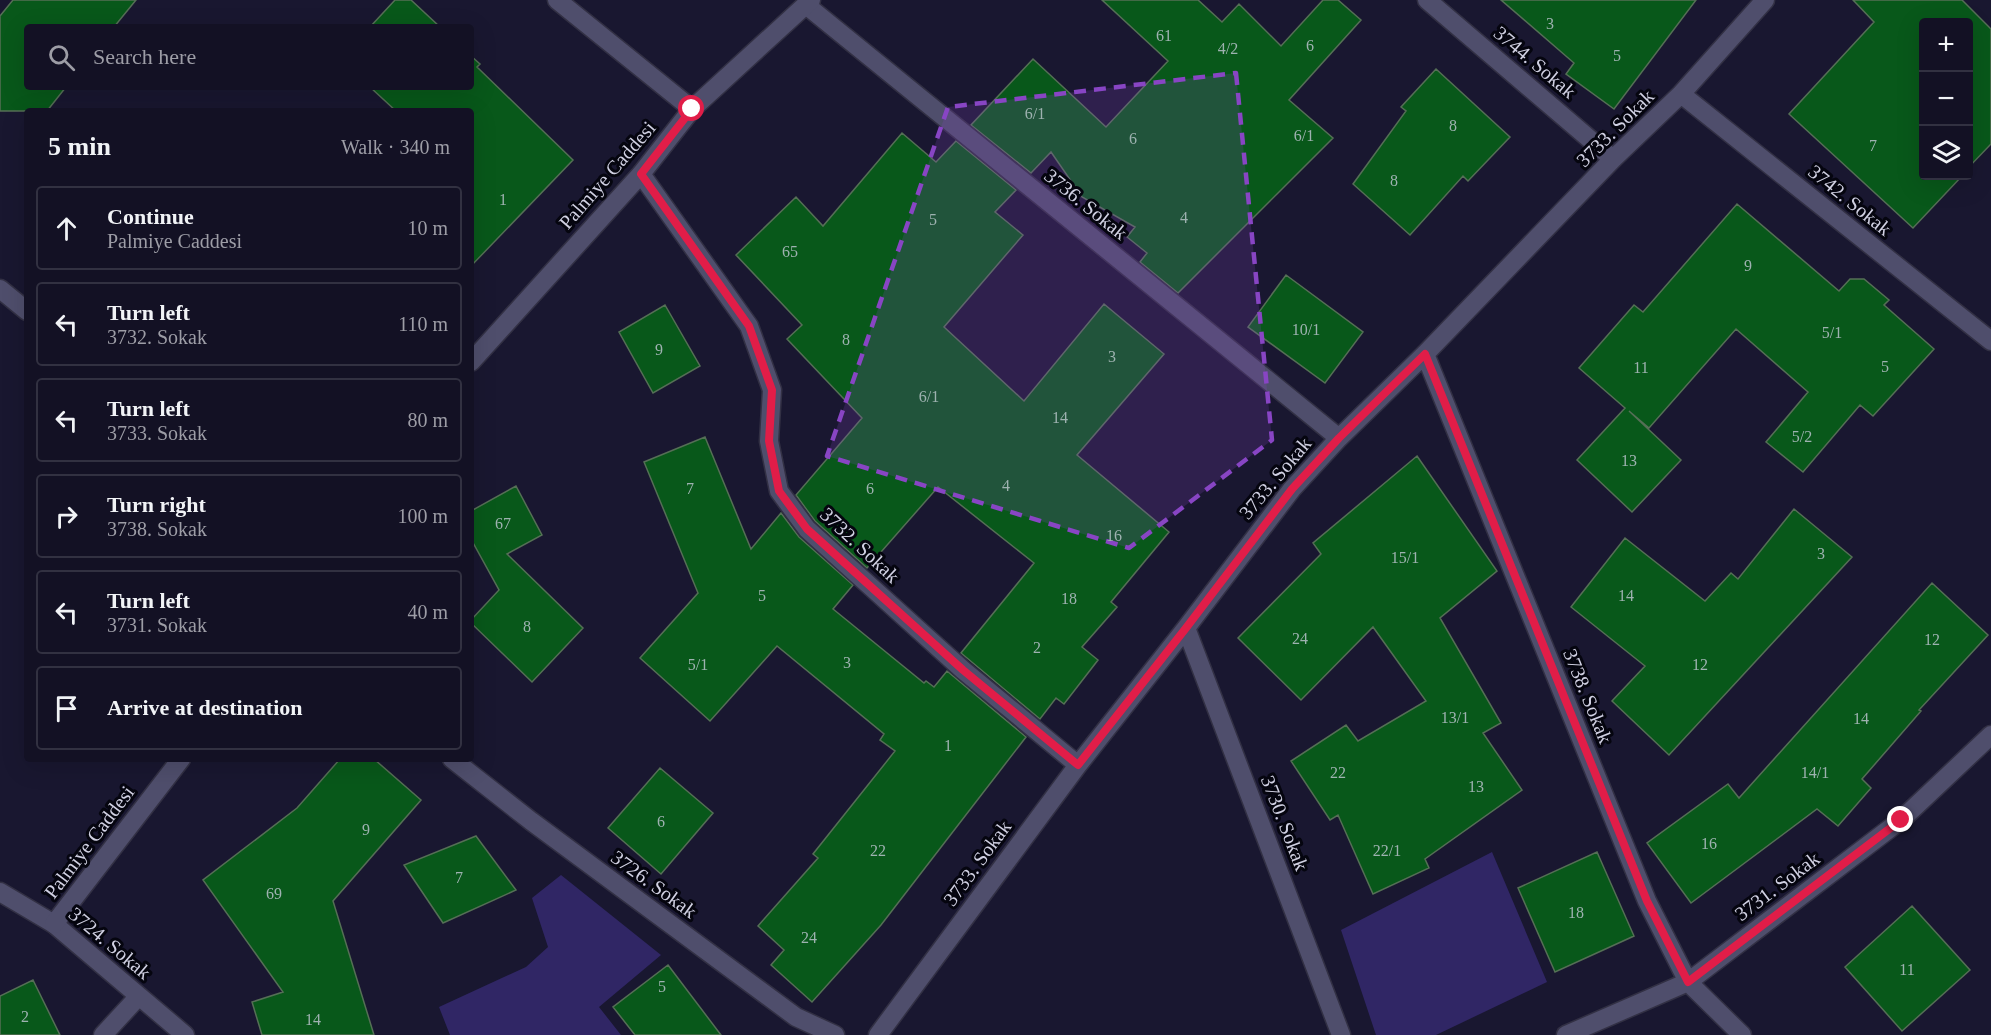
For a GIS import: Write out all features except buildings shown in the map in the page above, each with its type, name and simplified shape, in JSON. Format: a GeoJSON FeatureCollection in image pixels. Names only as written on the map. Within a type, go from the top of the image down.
{"type":"FeatureCollection","features":[{"type":"Feature","properties":{"kind":"street"},"geometry":{"type":"LineString","coordinates":[[557,0],[692,109]]}},
{"type":"Feature","properties":{"kind":"street","name":"3744. Sokak"},"geometry":{"type":"LineString","coordinates":[[1427,0],[1613,159]]}},
{"type":"Feature","properties":{"kind":"street","name":"3733. Sokak"},"geometry":{"type":"LineString","coordinates":[[878,1035],[1078,765],[1292,489],[1339,438],[1425,354],[1613,159],[1681,94],[1766,0]]}},
{"type":"Feature","properties":{"kind":"street","name":"Palmiye Caddesi"},"geometry":{"type":"LineString","coordinates":[[474,359],[641,174],[692,109],[808,2]]}},
{"type":"Feature","properties":{"kind":"street","name":"3736. Sokak"},"geometry":{"type":"LineString","coordinates":[[808,2],[1339,438]]}},
{"type":"Feature","properties":{"kind":"street","name":"3742. Sokak"},"geometry":{"type":"LineString","coordinates":[[1681,94],[1991,341]]}},
{"type":"Feature","properties":{"kind":"street","name":"3732. Sokak"},"geometry":{"type":"LineString","coordinates":[[641,174],[749,326],[772,390],[769,441],[779,491],[807,529],[963,670],[1078,765]]}},
{"type":"Feature","properties":{"kind":"street"},"geometry":{"type":"LineString","coordinates":[[0,289],[24,309]]}},
{"type":"Feature","properties":{"kind":"street","name":"3738. Sokak"},"geometry":{"type":"LineString","coordinates":[[1425,354],[1647,901],[1688,982],[1742,1035]]}},
{"type":"Feature","properties":{"kind":"street","name":"3730. Sokak"},"geometry":{"type":"LineString","coordinates":[[1186,628],[1341,1035]]}},
{"type":"Feature","properties":{"kind":"street","name":"3731. Sokak"},"geometry":{"type":"LineString","coordinates":[[1566,1035],[1688,982],[1901,820],[1991,735]]}},
{"type":"Feature","properties":{"kind":"street","name":"Palmiye Caddesi"},"geometry":{"type":"LineString","coordinates":[[54,924],[179,762]]}},
{"type":"Feature","properties":{"kind":"street","name":"3726. Sokak"},"geometry":{"type":"LineString","coordinates":[[456,762],[531,821],[796,1017],[835,1035]]}},
{"type":"Feature","properties":{"kind":"street","name":"3724. Sokak"},"geometry":{"type":"LineString","coordinates":[[0,892],[54,924],[185,1035]]}},
{"type":"Feature","properties":{"kind":"street"},"geometry":{"type":"LineString","coordinates":[[103,1035],[139,996]]}},
{"type":"Feature","properties":{"kind":"highlighted area"},"geometry":{"type":"Polygon","coordinates":[[[1236,73],[1272,440],[1129,548],[827,456],[948,107],[1236,73]]]}},
{"type":"Feature","properties":{"kind":"shaded area"},"geometry":{"type":"Polygon","coordinates":[[[1492,852],[1547,982],[1436,1035],[1376,1035],[1341,930],[1492,852]]]}},
{"type":"Feature","properties":{"kind":"shaded area"},"geometry":{"type":"Polygon","coordinates":[[[561,875],[661,955],[599,1007],[621,1035],[450,1035],[439,1007],[526,967],[548,947],[532,898],[561,875]]]}},
{"type":"Feature","properties":{"kind":"route"},"geometry":{"type":"LineString","coordinates":[[692,109],[641,174],[749,326],[772,390],[769,441],[779,491],[807,529],[963,670],[1078,765],[1292,489],[1339,438],[1425,354],[1647,901],[1688,982],[1901,820]]}}]}
